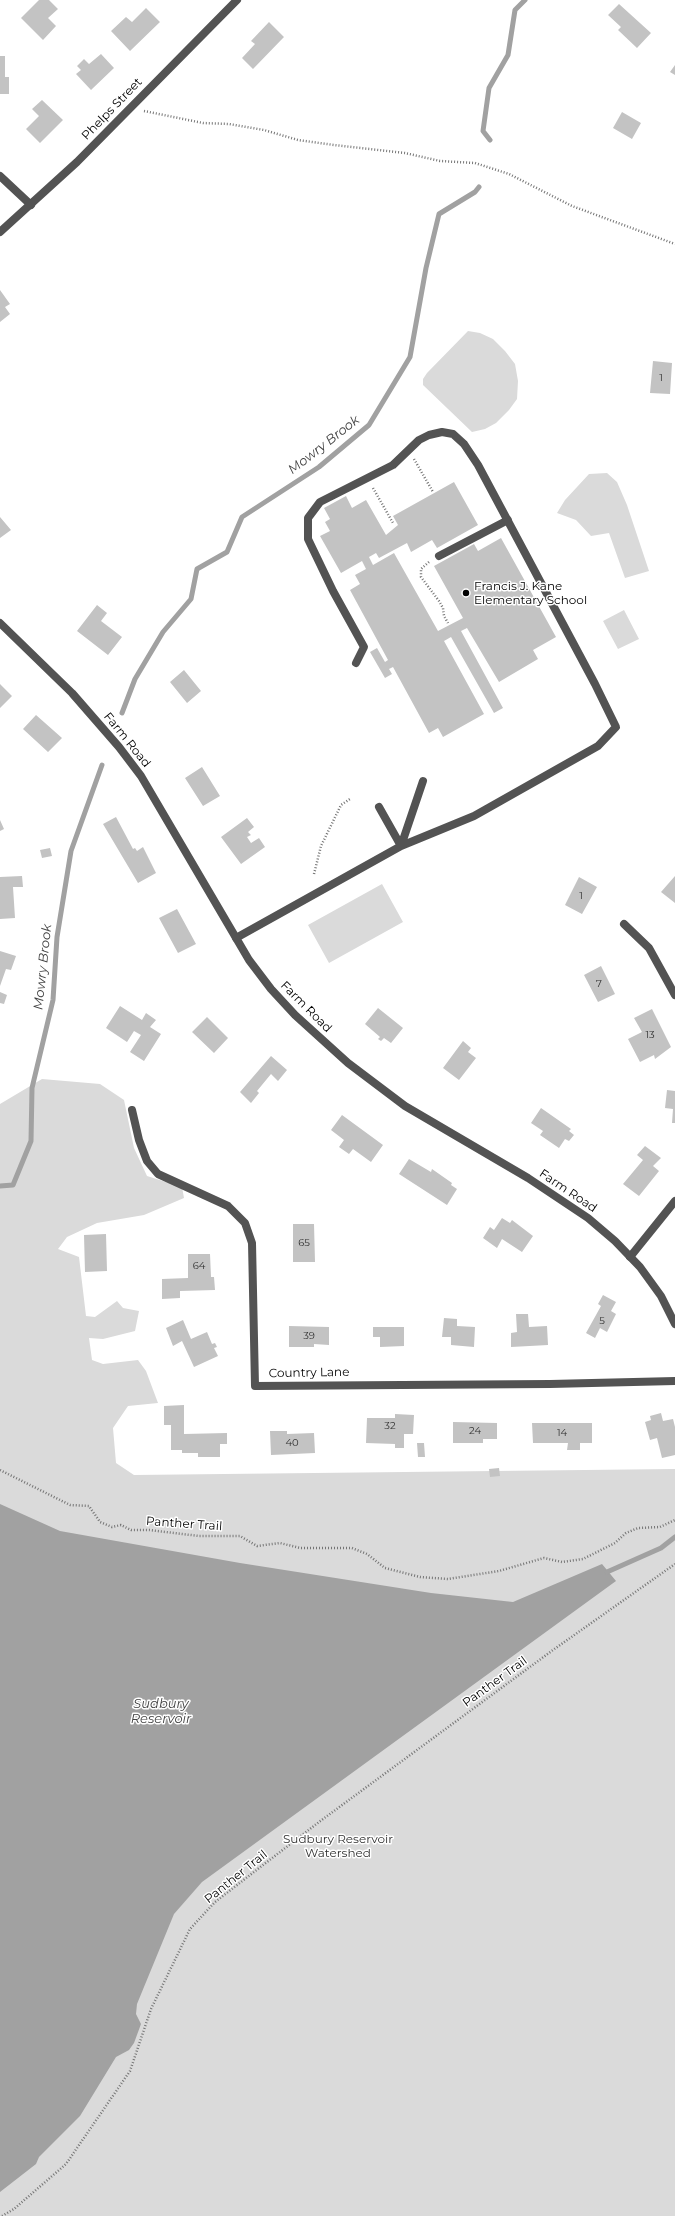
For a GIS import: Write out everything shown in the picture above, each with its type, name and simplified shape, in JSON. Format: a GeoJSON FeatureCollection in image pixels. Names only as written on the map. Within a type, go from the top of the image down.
{"type":"FeatureCollection","features":[{"type":"Feature","properties":{"kind":"street","name":"Phelps Street"},"geometry":{"type":"LineString","coordinates":[[0,232],[78,162],[237,0]]}},
{"type":"Feature","properties":{"kind":"street"},"geometry":{"type":"LineString","coordinates":[[0,176],[31,205]]}},
{"type":"Feature","properties":{"kind":"street"},"geometry":{"type":"LineString","coordinates":[[236,938],[401,846],[481,812],[598,746],[616,727],[478,465],[464,444],[453,434],[442,432],[429,435],[419,440],[393,465],[320,502],[308,518],[308,539],[333,591],[364,647],[356,663]]}},
{"type":"Feature","properties":{"kind":"street"},"geometry":{"type":"LineString","coordinates":[[439,556],[508,520]]}},
{"type":"Feature","properties":{"kind":"street","name":"Farm Road"},"geometry":{"type":"LineString","coordinates":[[0,623],[72,693],[136,770],[160,806],[249,960],[271,989],[311,1030],[348,1063],[412,1109],[559,1197],[599,1227],[630,1257],[661,1296],[675,1324]]}},
{"type":"Feature","properties":{"kind":"street"},"geometry":{"type":"LineString","coordinates":[[401,846],[423,781]]}},
{"type":"Feature","properties":{"kind":"street"},"geometry":{"type":"LineString","coordinates":[[379,807],[401,846]]}},
{"type":"Feature","properties":{"kind":"street"},"geometry":{"type":"LineString","coordinates":[[624,924],[649,948],[675,995]]}},
{"type":"Feature","properties":{"kind":"street","name":"Country Lane"},"geometry":{"type":"LineString","coordinates":[[132,1110],[139,1140],[147,1161],[158,1174],[228,1206],[245,1223],[252,1243],[255,1386],[550,1384],[675,1380]]}},
{"type":"Feature","properties":{"kind":"street"},"geometry":{"type":"LineString","coordinates":[[630,1257],[675,1202]]}},
{"type":"Feature","properties":{"kind":"path"},"geometry":{"type":"LineString","coordinates":[[130,108],[203,123],[229,124],[264,130],[306,141],[405,154],[440,161],[475,163],[509,174],[572,206],[675,244]]}},
{"type":"Feature","properties":{"kind":"path"},"geometry":{"type":"LineString","coordinates":[[409,450],[433,492]]}},
{"type":"Feature","properties":{"kind":"path"},"geometry":{"type":"LineString","coordinates":[[367,477],[393,523]]}},
{"type":"Feature","properties":{"kind":"path"},"geometry":{"type":"LineString","coordinates":[[439,556],[421,569],[421,577],[441,604],[444,616],[448,623]]}},
{"type":"Feature","properties":{"kind":"path"},"geometry":{"type":"LineString","coordinates":[[314,874],[320,846],[341,806],[350,799]]}},
{"type":"Feature","properties":{"kind":"path","name":"Panther Trail"},"geometry":{"type":"LineString","coordinates":[[0,1470],[70,1505],[89,1506],[100,1522],[112,1527],[121,1525],[131,1530],[149,1530],[199,1536],[240,1536],[257,1546],[280,1543],[300,1548],[352,1548],[367,1554],[385,1568],[420,1577],[448,1578],[499,1570],[544,1558],[562,1562],[583,1559],[615,1543],[626,1533],[638,1528],[660,1527],[675,1520]]}},
{"type":"Feature","properties":{"kind":"path","name":"Panther Trail"},"geometry":{"type":"LineString","coordinates":[[2,2216],[14,2209],[66,2164],[130,2071],[151,2009],[190,1929],[215,1902],[319,1822],[553,1650],[675,1564]]}},
{"type":"Feature","properties":{"kind":"green space"},"geometry":{"type":"Polygon","coordinates":[[[468,331],[480,333],[493,339],[505,351],[515,364],[518,381],[517,399],[509,410],[496,423],[485,429],[472,432],[423,385],[423,379],[427,373],[468,331]]]}},
{"type":"Feature","properties":{"kind":"green space"},"geometry":{"type":"Polygon","coordinates":[[[607,473],[617,482],[627,505],[649,571],[625,578],[609,533],[591,536],[576,520],[557,513],[565,500],[589,474],[607,473]]]}},
{"type":"Feature","properties":{"kind":"green space"},"geometry":{"type":"Polygon","coordinates":[[[624,610],[639,639],[618,649],[603,621],[624,610]]]}},
{"type":"Feature","properties":{"kind":"green space"},"geometry":{"type":"Polygon","coordinates":[[[382,884],[403,922],[329,963],[308,925],[382,884]]]}},
{"type":"Feature","properties":{"kind":"green space","name":"Sudbury Reservoir Watershed"},"geometry":{"type":"Polygon","coordinates":[[[42,1079],[100,1084],[124,1100],[134,1148],[147,1176],[182,1187],[184,1198],[144,1215],[97,1223],[67,1237],[58,1249],[79,1257],[86,1316],[95,1317],[117,1301],[123,1308],[139,1311],[135,1331],[103,1339],[89,1338],[92,1360],[103,1364],[138,1360],[146,1371],[158,1403],[128,1406],[113,1428],[116,1463],[134,1475],[675,1469],[675,2216],[0,2216],[0,1104],[42,1079]]]}},
{"type":"Feature","properties":{"kind":"water","name":"Sudbury Reservoir"},"geometry":{"type":"Polygon","coordinates":[[[0,1504],[60,1531],[240,1563],[431,1593],[513,1602],[602,1564],[616,1581],[202,1882],[174,1914],[137,2004],[136,2014],[141,2024],[134,2043],[129,2050],[116,2057],[80,2116],[39,2157],[36,2164],[0,2192],[0,1504]]]}},
{"type":"Feature","properties":{"kind":"building"},"geometry":{"type":"Polygon","coordinates":[[[39,0],[49,0],[58,9],[48,18],[56,26],[43,40],[21,18],[39,0]]]}},
{"type":"Feature","properties":{"kind":"building"},"geometry":{"type":"Polygon","coordinates":[[[619,4],[651,33],[637,48],[618,30],[621,27],[608,15],[619,4]]]}},
{"type":"Feature","properties":{"kind":"building"},"geometry":{"type":"Polygon","coordinates":[[[146,8],[160,22],[130,51],[111,31],[126,17],[132,22],[146,8]]]}},
{"type":"Feature","properties":{"kind":"building"},"geometry":{"type":"Polygon","coordinates":[[[269,22],[284,37],[253,69],[242,58],[255,44],[251,41],[269,22]]]}},
{"type":"Feature","properties":{"kind":"building"},"geometry":{"type":"Polygon","coordinates":[[[101,54],[114,68],[91,90],[76,74],[81,70],[77,66],[84,59],[89,64],[101,54]]]}},
{"type":"Feature","properties":{"kind":"building"},"geometry":{"type":"Polygon","coordinates":[[[0,56],[5,56],[5,77],[9,77],[9,94],[0,94],[0,56]]]}},
{"type":"Feature","properties":{"kind":"building"},"geometry":{"type":"Polygon","coordinates":[[[675,65],[675,75],[670,72],[675,65]]]}},
{"type":"Feature","properties":{"kind":"building"},"geometry":{"type":"Polygon","coordinates":[[[42,100],[63,120],[40,143],[26,129],[39,116],[32,109],[42,100]]]}},
{"type":"Feature","properties":{"kind":"building"},"geometry":{"type":"Polygon","coordinates":[[[622,112],[641,123],[632,139],[613,128],[622,112]]]}},
{"type":"Feature","properties":{"kind":"building"},"geometry":{"type":"Polygon","coordinates":[[[0,290],[10,304],[5,307],[10,314],[0,322],[0,290]]]}},
{"type":"Feature","properties":{"kind":"building"},"geometry":{"type":"Polygon","coordinates":[[[653,361],[672,363],[670,394],[650,393],[653,361]]]}},
{"type":"Feature","properties":{"kind":"building"},"geometry":{"type":"Polygon","coordinates":[[[454,482],[478,525],[437,548],[432,540],[411,552],[407,543],[379,558],[376,553],[369,557],[373,565],[394,553],[438,631],[463,618],[434,566],[474,544],[478,551],[501,538],[556,637],[533,650],[538,659],[499,682],[467,628],[461,631],[503,708],[494,713],[451,637],[444,641],[484,714],[443,737],[438,728],[429,733],[393,667],[389,669],[392,674],[385,678],[370,652],[377,648],[385,662],[388,660],[350,590],[360,584],[355,575],[366,569],[362,561],[341,573],[320,536],[330,531],[325,522],[330,519],[324,508],[346,496],[352,508],[366,500],[386,535],[398,525],[393,516],[454,482]]]}},
{"type":"Feature","properties":{"kind":"building"},"geometry":{"type":"Polygon","coordinates":[[[0,517],[11,530],[0,538],[0,517]]]}},
{"type":"Feature","properties":{"kind":"building"},"geometry":{"type":"Polygon","coordinates":[[[97,605],[107,613],[101,621],[122,637],[108,655],[77,631],[97,605]]]}},
{"type":"Feature","properties":{"kind":"building"},"geometry":{"type":"Polygon","coordinates":[[[184,670],[201,691],[187,703],[170,682],[184,670]]]}},
{"type":"Feature","properties":{"kind":"building"},"geometry":{"type":"Polygon","coordinates":[[[0,684],[12,696],[0,708],[0,684]]]}},
{"type":"Feature","properties":{"kind":"building"},"geometry":{"type":"Polygon","coordinates":[[[36,715],[62,738],[48,752],[23,729],[36,715]]]}},
{"type":"Feature","properties":{"kind":"building"},"geometry":{"type":"Polygon","coordinates":[[[202,767],[220,796],[203,806],[185,778],[202,767]]]}},
{"type":"Feature","properties":{"kind":"building"},"geometry":{"type":"Polygon","coordinates":[[[116,817],[133,849],[135,848],[137,851],[143,847],[156,873],[138,883],[103,824],[116,817]]]}},
{"type":"Feature","properties":{"kind":"building"},"geometry":{"type":"Polygon","coordinates":[[[247,818],[254,827],[248,832],[251,835],[247,837],[251,843],[259,838],[265,847],[241,864],[221,837],[247,818]]]}},
{"type":"Feature","properties":{"kind":"building"},"geometry":{"type":"Polygon","coordinates":[[[0,820],[4,829],[0,831],[0,820]]]}},
{"type":"Feature","properties":{"kind":"building"},"geometry":{"type":"Polygon","coordinates":[[[50,848],[52,856],[42,858],[40,850],[50,848]]]}},
{"type":"Feature","properties":{"kind":"building"},"geometry":{"type":"Polygon","coordinates":[[[22,876],[23,887],[13,887],[15,918],[0,919],[0,877],[22,876]]]}},
{"type":"Feature","properties":{"kind":"building"},"geometry":{"type":"Polygon","coordinates":[[[675,876],[675,903],[661,892],[675,876]]]}},
{"type":"Feature","properties":{"kind":"building"},"geometry":{"type":"Polygon","coordinates":[[[579,877],[597,887],[582,914],[565,905],[579,877]]]}},
{"type":"Feature","properties":{"kind":"building"},"geometry":{"type":"Polygon","coordinates":[[[177,909],[196,944],[178,953],[159,918],[177,909]]]}},
{"type":"Feature","properties":{"kind":"building"},"geometry":{"type":"Polygon","coordinates":[[[0,951],[16,956],[11,970],[6,969],[0,986],[0,951]]]}},
{"type":"Feature","properties":{"kind":"building"},"geometry":{"type":"Polygon","coordinates":[[[601,966],[615,994],[598,1002],[584,975],[601,966]]]}},
{"type":"Feature","properties":{"kind":"building"},"geometry":{"type":"Polygon","coordinates":[[[0,992],[7,995],[4,1004],[0,1003],[0,992]]]}},
{"type":"Feature","properties":{"kind":"building"},"geometry":{"type":"Polygon","coordinates":[[[120,1006],[142,1020],[146,1013],[156,1020],[150,1027],[161,1034],[144,1061],[130,1052],[141,1035],[134,1031],[127,1042],[106,1028],[120,1006]]]}},
{"type":"Feature","properties":{"kind":"building"},"geometry":{"type":"Polygon","coordinates":[[[378,1008],[403,1028],[391,1043],[384,1038],[381,1041],[378,1039],[380,1037],[365,1024],[378,1008]]]}},
{"type":"Feature","properties":{"kind":"building"},"geometry":{"type":"Polygon","coordinates":[[[652,1009],[671,1047],[655,1059],[654,1055],[640,1062],[628,1039],[642,1032],[634,1018],[652,1009]]]}},
{"type":"Feature","properties":{"kind":"building"},"geometry":{"type":"Polygon","coordinates":[[[207,1017],[228,1038],[214,1053],[192,1032],[207,1017]]]}},
{"type":"Feature","properties":{"kind":"building"},"geometry":{"type":"Polygon","coordinates":[[[463,1041],[471,1048],[468,1052],[476,1058],[459,1080],[443,1068],[463,1041]]]}},
{"type":"Feature","properties":{"kind":"building"},"geometry":{"type":"Polygon","coordinates":[[[271,1056],[287,1070],[278,1081],[271,1074],[257,1091],[259,1093],[251,1103],[240,1092],[271,1056]]]}},
{"type":"Feature","properties":{"kind":"building"},"geometry":{"type":"Polygon","coordinates":[[[667,1090],[675,1091],[675,1123],[672,1123],[673,1109],[665,1108],[667,1090]]]}},
{"type":"Feature","properties":{"kind":"building"},"geometry":{"type":"Polygon","coordinates":[[[541,1108],[571,1129],[569,1131],[574,1135],[569,1141],[565,1139],[559,1148],[540,1135],[543,1131],[531,1123],[541,1108]]]}},
{"type":"Feature","properties":{"kind":"building"},"geometry":{"type":"Polygon","coordinates":[[[342,1115],[383,1145],[371,1162],[353,1149],[349,1154],[339,1147],[344,1140],[331,1130],[342,1115]]]}},
{"type":"Feature","properties":{"kind":"building"},"geometry":{"type":"Polygon","coordinates":[[[645,1146],[661,1158],[653,1166],[659,1171],[639,1196],[623,1184],[643,1160],[637,1155],[645,1146]]]}},
{"type":"Feature","properties":{"kind":"building"},"geometry":{"type":"Polygon","coordinates":[[[409,1159],[431,1172],[432,1169],[452,1183],[451,1185],[457,1189],[447,1205],[399,1174],[409,1159]]]}},
{"type":"Feature","properties":{"kind":"building"},"geometry":{"type":"Polygon","coordinates":[[[502,1218],[510,1223],[512,1220],[533,1236],[522,1252],[502,1239],[497,1248],[483,1238],[490,1227],[494,1230],[502,1218]]]}},
{"type":"Feature","properties":{"kind":"building"},"geometry":{"type":"Polygon","coordinates":[[[293,1224],[314,1224],[315,1262],[293,1262],[293,1224]]]}},
{"type":"Feature","properties":{"kind":"building"},"geometry":{"type":"Polygon","coordinates":[[[106,1234],[107,1271],[85,1272],[84,1235],[106,1234]]]}},
{"type":"Feature","properties":{"kind":"building"},"geometry":{"type":"Polygon","coordinates":[[[188,1254],[210,1254],[211,1277],[214,1277],[215,1290],[180,1291],[180,1298],[162,1299],[162,1279],[188,1278],[188,1254]]]}},
{"type":"Feature","properties":{"kind":"building"},"geometry":{"type":"Polygon","coordinates":[[[603,1295],[616,1302],[611,1311],[616,1314],[607,1332],[600,1328],[595,1338],[586,1333],[601,1306],[598,1304],[603,1295]]]}},
{"type":"Feature","properties":{"kind":"building"},"geometry":{"type":"Polygon","coordinates":[[[516,1314],[528,1314],[529,1327],[547,1326],[548,1345],[511,1347],[511,1333],[517,1332],[516,1314]]]}},
{"type":"Feature","properties":{"kind":"building"},"geometry":{"type":"Polygon","coordinates":[[[444,1318],[457,1319],[457,1326],[475,1327],[474,1347],[451,1345],[451,1337],[442,1337],[444,1318]]]}},
{"type":"Feature","properties":{"kind":"building"},"geometry":{"type":"Polygon","coordinates":[[[183,1320],[191,1339],[207,1332],[212,1344],[215,1343],[217,1347],[214,1348],[218,1356],[194,1367],[182,1341],[173,1346],[166,1328],[183,1320]]]}},
{"type":"Feature","properties":{"kind":"building"},"geometry":{"type":"Polygon","coordinates":[[[289,1326],[329,1327],[329,1345],[314,1344],[314,1347],[289,1347],[289,1326]]]}},
{"type":"Feature","properties":{"kind":"building"},"geometry":{"type":"Polygon","coordinates":[[[373,1327],[404,1327],[404,1346],[380,1347],[380,1337],[373,1337],[373,1327]]]}},
{"type":"Feature","properties":{"kind":"building"},"geometry":{"type":"Polygon","coordinates":[[[184,1405],[184,1434],[227,1433],[227,1444],[220,1444],[220,1457],[198,1457],[198,1453],[182,1453],[182,1450],[171,1450],[171,1425],[164,1425],[164,1406],[184,1405]]]}},
{"type":"Feature","properties":{"kind":"building"},"geometry":{"type":"Polygon","coordinates":[[[661,1413],[663,1421],[673,1419],[675,1427],[675,1455],[662,1458],[657,1438],[650,1440],[645,1422],[651,1420],[650,1416],[661,1413]]]}},
{"type":"Feature","properties":{"kind":"building"},"geometry":{"type":"Polygon","coordinates":[[[395,1414],[414,1415],[413,1434],[404,1434],[404,1448],[395,1448],[395,1444],[366,1443],[367,1418],[395,1418],[395,1414]]]}},
{"type":"Feature","properties":{"kind":"building"},"geometry":{"type":"Polygon","coordinates":[[[453,1422],[497,1423],[497,1439],[483,1439],[483,1443],[453,1443],[453,1422]]]}},
{"type":"Feature","properties":{"kind":"building"},"geometry":{"type":"Polygon","coordinates":[[[532,1423],[592,1423],[592,1443],[580,1443],[580,1450],[567,1450],[568,1443],[533,1443],[532,1423]]]}},
{"type":"Feature","properties":{"kind":"building"},"geometry":{"type":"Polygon","coordinates":[[[270,1431],[287,1431],[287,1434],[314,1433],[315,1453],[271,1455],[270,1431]]]}},
{"type":"Feature","properties":{"kind":"building"},"geometry":{"type":"Polygon","coordinates":[[[417,1443],[424,1443],[425,1457],[418,1457],[417,1443]]]}},
{"type":"Feature","properties":{"kind":"building"},"geometry":{"type":"Polygon","coordinates":[[[499,1468],[500,1476],[490,1477],[489,1469],[499,1468]]]}},
{"type":"Feature","properties":{"kind":"waterway","name":"Mowry Brook"},"geometry":{"type":"LineString","coordinates":[[490,140],[483,131],[489,88],[508,55],[515,10],[525,0]]}},
{"type":"Feature","properties":{"kind":"waterway","name":"Mowry Brook"},"geometry":{"type":"LineString","coordinates":[[122,713],[135,679],[163,632],[191,599],[197,569],[227,552],[242,517],[319,467],[369,425],[410,357],[426,268],[439,214],[475,192],[479,187]]}},
{"type":"Feature","properties":{"kind":"waterway","name":"Mowry Brook"},"geometry":{"type":"LineString","coordinates":[[0,1186],[13,1185],[31,1141],[32,1088],[53,1000],[57,937],[71,851],[102,765]]}},
{"type":"Feature","properties":{"kind":"waterway"},"geometry":{"type":"LineString","coordinates":[[607,1572],[661,1548],[675,1537]]}},
{"type":"Feature","properties":{"kind":"place","name":"Francis J. Kane Elementary School"},"geometry":{"type":"Point","coordinates":[466,593]}}]}
